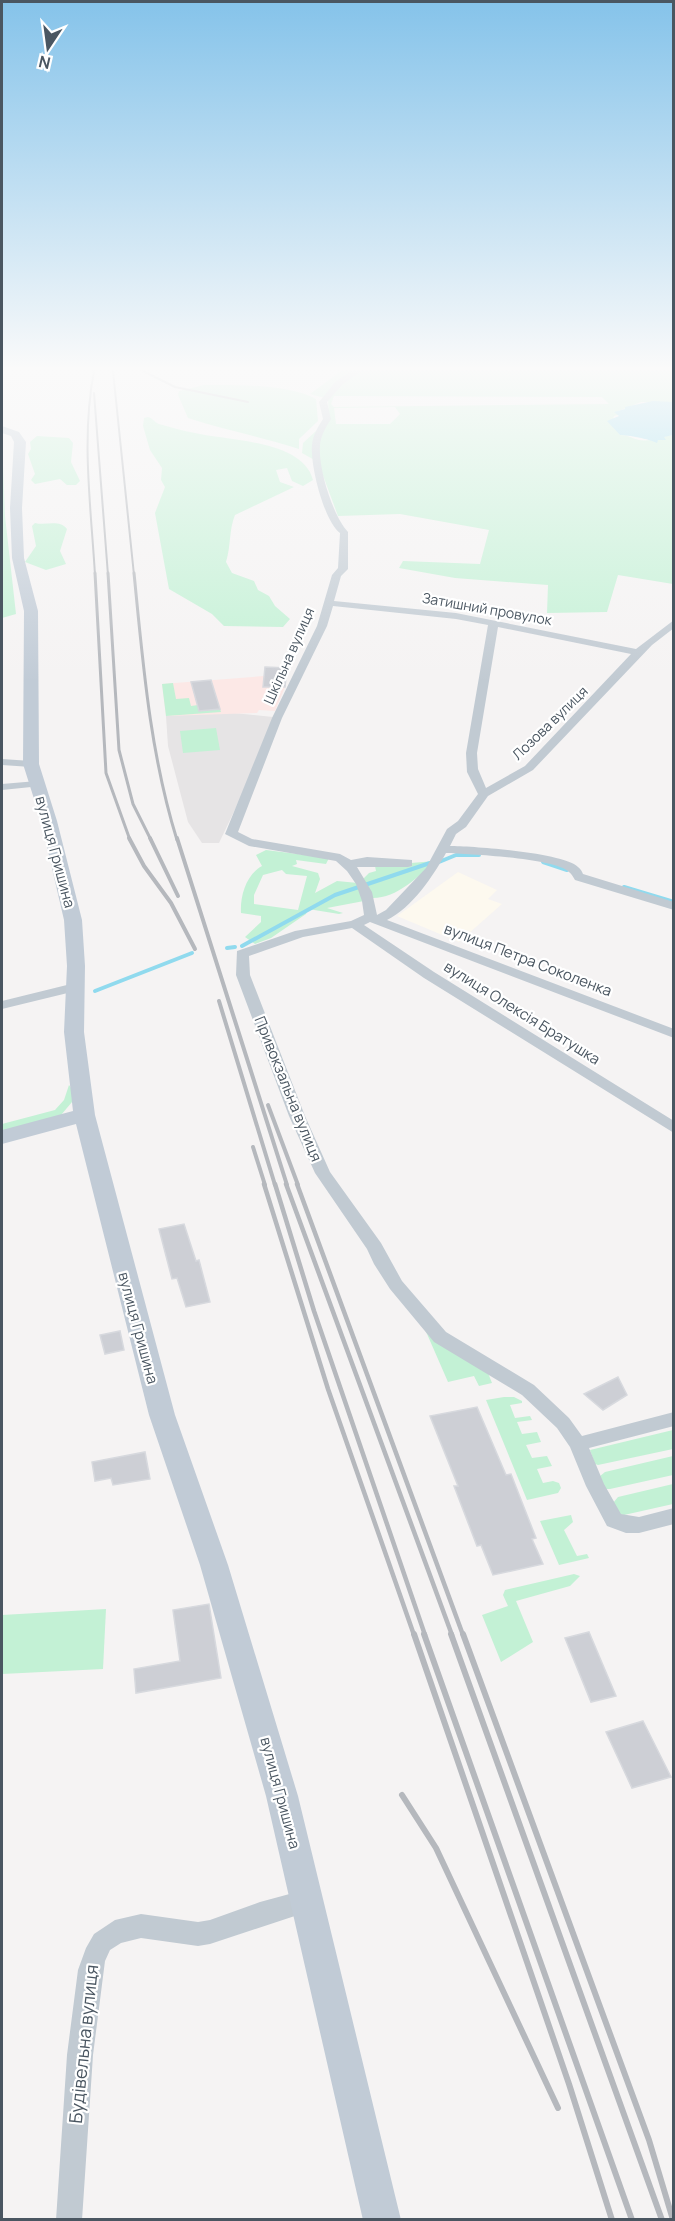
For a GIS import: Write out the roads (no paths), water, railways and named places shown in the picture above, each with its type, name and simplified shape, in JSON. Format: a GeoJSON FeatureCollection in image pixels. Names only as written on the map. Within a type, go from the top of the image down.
{"type":"FeatureCollection","features":[{"type":"Feature","properties":{"kind":"street","name":"вулиця Гришина"},"geometry":{"type":"LineString","coordinates":[[19,475],[18,558],[31,611],[31,764],[49,821],[73,920],[76,953],[74,1032],[84,1115],[162,1415],[212,1557],[282,1796],[382,2220]]}},
{"type":"Feature","properties":{"kind":"street","name":"Шкільна вулиця"},"geometry":{"type":"LineString","coordinates":[[319,475],[336,526],[344,532],[344,569],[337,575],[322,626],[277,718],[231,834],[249,842],[340,858],[350,864]]}},
{"type":"Feature","properties":{"kind":"street","name":"Затишний провулок"},"geometry":{"type":"LineString","coordinates":[[328,603],[416,610],[493,623],[639,653]]}},
{"type":"Feature","properties":{"kind":"street"},"geometry":{"type":"LineString","coordinates":[[484,794],[472,772],[471,761],[478,708],[493,650],[493,623]]}},
{"type":"Feature","properties":{"kind":"street","name":"Лозова вулиця"},"geometry":{"type":"LineString","coordinates":[[242,954],[300,934],[354,924],[391,913],[431,869],[444,845],[484,794],[529,768],[639,653],[674,623]]}},
{"type":"Feature","properties":{"kind":"street"},"geometry":{"type":"LineString","coordinates":[[2,762],[31,764]]}},
{"type":"Feature","properties":{"kind":"street"},"geometry":{"type":"LineString","coordinates":[[2,787],[37,784]]}},
{"type":"Feature","properties":{"kind":"street"},"geometry":{"type":"LineString","coordinates":[[444,845],[511,852],[550,861],[573,868],[579,877],[674,906]]}},
{"type":"Feature","properties":{"kind":"street"},"geometry":{"type":"LineString","coordinates":[[373,918],[361,885],[350,864],[367,861],[408,863]]}},
{"type":"Feature","properties":{"kind":"street","name":"вулиця Петра Соколенка"},"geometry":{"type":"LineString","coordinates":[[373,918],[674,1034]]}},
{"type":"Feature","properties":{"kind":"street","name":"вулиця Олексія Братушка"},"geometry":{"type":"LineString","coordinates":[[354,924],[429,975],[674,1128]]}},
{"type":"Feature","properties":{"kind":"street","name":"Привокзальна вулиця"},"geometry":{"type":"LineString","coordinates":[[242,954],[243,975],[297,1116],[323,1173],[375,1247],[382,1264],[396,1285],[440,1337],[528,1390],[563,1424],[578,1444],[595,1486],[614,1520],[626,1525],[639,1525],[674,1516]]}},
{"type":"Feature","properties":{"kind":"street"},"geometry":{"type":"LineString","coordinates":[[2,1005],[75,987]]}},
{"type":"Feature","properties":{"kind":"street"},"geometry":{"type":"LineString","coordinates":[[2,1137],[84,1115]]}},
{"type":"Feature","properties":{"kind":"street"},"geometry":{"type":"LineString","coordinates":[[578,1444],[674,1419]]}},
{"type":"Feature","properties":{"kind":"street","name":"Будівельна вулиця"},"geometry":{"type":"LineString","coordinates":[[69,2220],[81,2044],[90,1970],[94,1956],[102,1942],[115,1932],[141,1926],[198,1935],[308,1901]]}},
{"type":"Feature","properties":{"kind":"waterway"},"geometry":{"type":"LineString","coordinates":[[439,862],[456,855],[479,855]]}},
{"type":"Feature","properties":{"kind":"waterway"},"geometry":{"type":"LineString","coordinates":[[543,862],[567,870]]}},
{"type":"Feature","properties":{"kind":"waterway"},"geometry":{"type":"LineString","coordinates":[[242,946],[335,895],[430,863]]}},
{"type":"Feature","properties":{"kind":"waterway"},"geometry":{"type":"LineString","coordinates":[[624,887],[674,902]]}},
{"type":"Feature","properties":{"kind":"waterway"},"geometry":{"type":"LineString","coordinates":[[227,948],[235,947]]}},
{"type":"Feature","properties":{"kind":"waterway"},"geometry":{"type":"LineString","coordinates":[[95,991],[192,953]]}},
{"type":"Feature","properties":{"kind":"railway"},"geometry":{"type":"LineString","coordinates":[[89,475],[95,575]]}},
{"type":"Feature","properties":{"kind":"railway"},"geometry":{"type":"LineString","coordinates":[[100,475],[108,575]]}},
{"type":"Feature","properties":{"kind":"railway"},"geometry":{"type":"LineString","coordinates":[[124,475],[134,575]]}},
{"type":"Feature","properties":{"kind":"railway"},"geometry":{"type":"LineString","coordinates":[[95,573],[106,773],[130,840]]}},
{"type":"Feature","properties":{"kind":"railway"},"geometry":{"type":"LineString","coordinates":[[108,573],[119,750],[133,804],[150,838]]}},
{"type":"Feature","properties":{"kind":"railway"},"geometry":{"type":"LineString","coordinates":[[134,573],[144,675],[154,741],[177,840]]}},
{"type":"Feature","properties":{"kind":"railway"},"geometry":{"type":"LineString","coordinates":[[150,838],[178,896]]}},
{"type":"Feature","properties":{"kind":"railway"},"geometry":{"type":"LineString","coordinates":[[177,838],[287,1185]]}},
{"type":"Feature","properties":{"kind":"railway"},"geometry":{"type":"LineString","coordinates":[[130,840],[144,866],[171,903],[195,949]]}},
{"type":"Feature","properties":{"kind":"railway"},"geometry":{"type":"LineString","coordinates":[[219,1001],[275,1185]]}},
{"type":"Feature","properties":{"kind":"railway"},"geometry":{"type":"LineString","coordinates":[[268,1105],[298,1185]]}},
{"type":"Feature","properties":{"kind":"railway"},"geometry":{"type":"LineString","coordinates":[[253,1147],[265,1185]]}},
{"type":"Feature","properties":{"kind":"railway"},"geometry":{"type":"LineString","coordinates":[[264,1184],[328,1389],[414,1635]]}},
{"type":"Feature","properties":{"kind":"railway"},"geometry":{"type":"LineString","coordinates":[[275,1184],[314,1311],[425,1635]]}},
{"type":"Feature","properties":{"kind":"railway"},"geometry":{"type":"LineString","coordinates":[[286,1184],[452,1635]]}},
{"type":"Feature","properties":{"kind":"railway"},"geometry":{"type":"LineString","coordinates":[[297,1184],[463,1635]]}},
{"type":"Feature","properties":{"kind":"railway"},"geometry":{"type":"LineString","coordinates":[[414,1634],[569,2084],[612,2220]]}},
{"type":"Feature","properties":{"kind":"railway"},"geometry":{"type":"LineString","coordinates":[[424,1634],[632,2220]]}},
{"type":"Feature","properties":{"kind":"railway"},"geometry":{"type":"LineString","coordinates":[[451,1634],[662,2220]]}},
{"type":"Feature","properties":{"kind":"railway"},"geometry":{"type":"LineString","coordinates":[[463,1634],[649,2140],[673,2220]]}},
{"type":"Feature","properties":{"kind":"railway"},"geometry":{"type":"LineString","coordinates":[[402,1795],[436,1848],[558,2108]]}}]}
